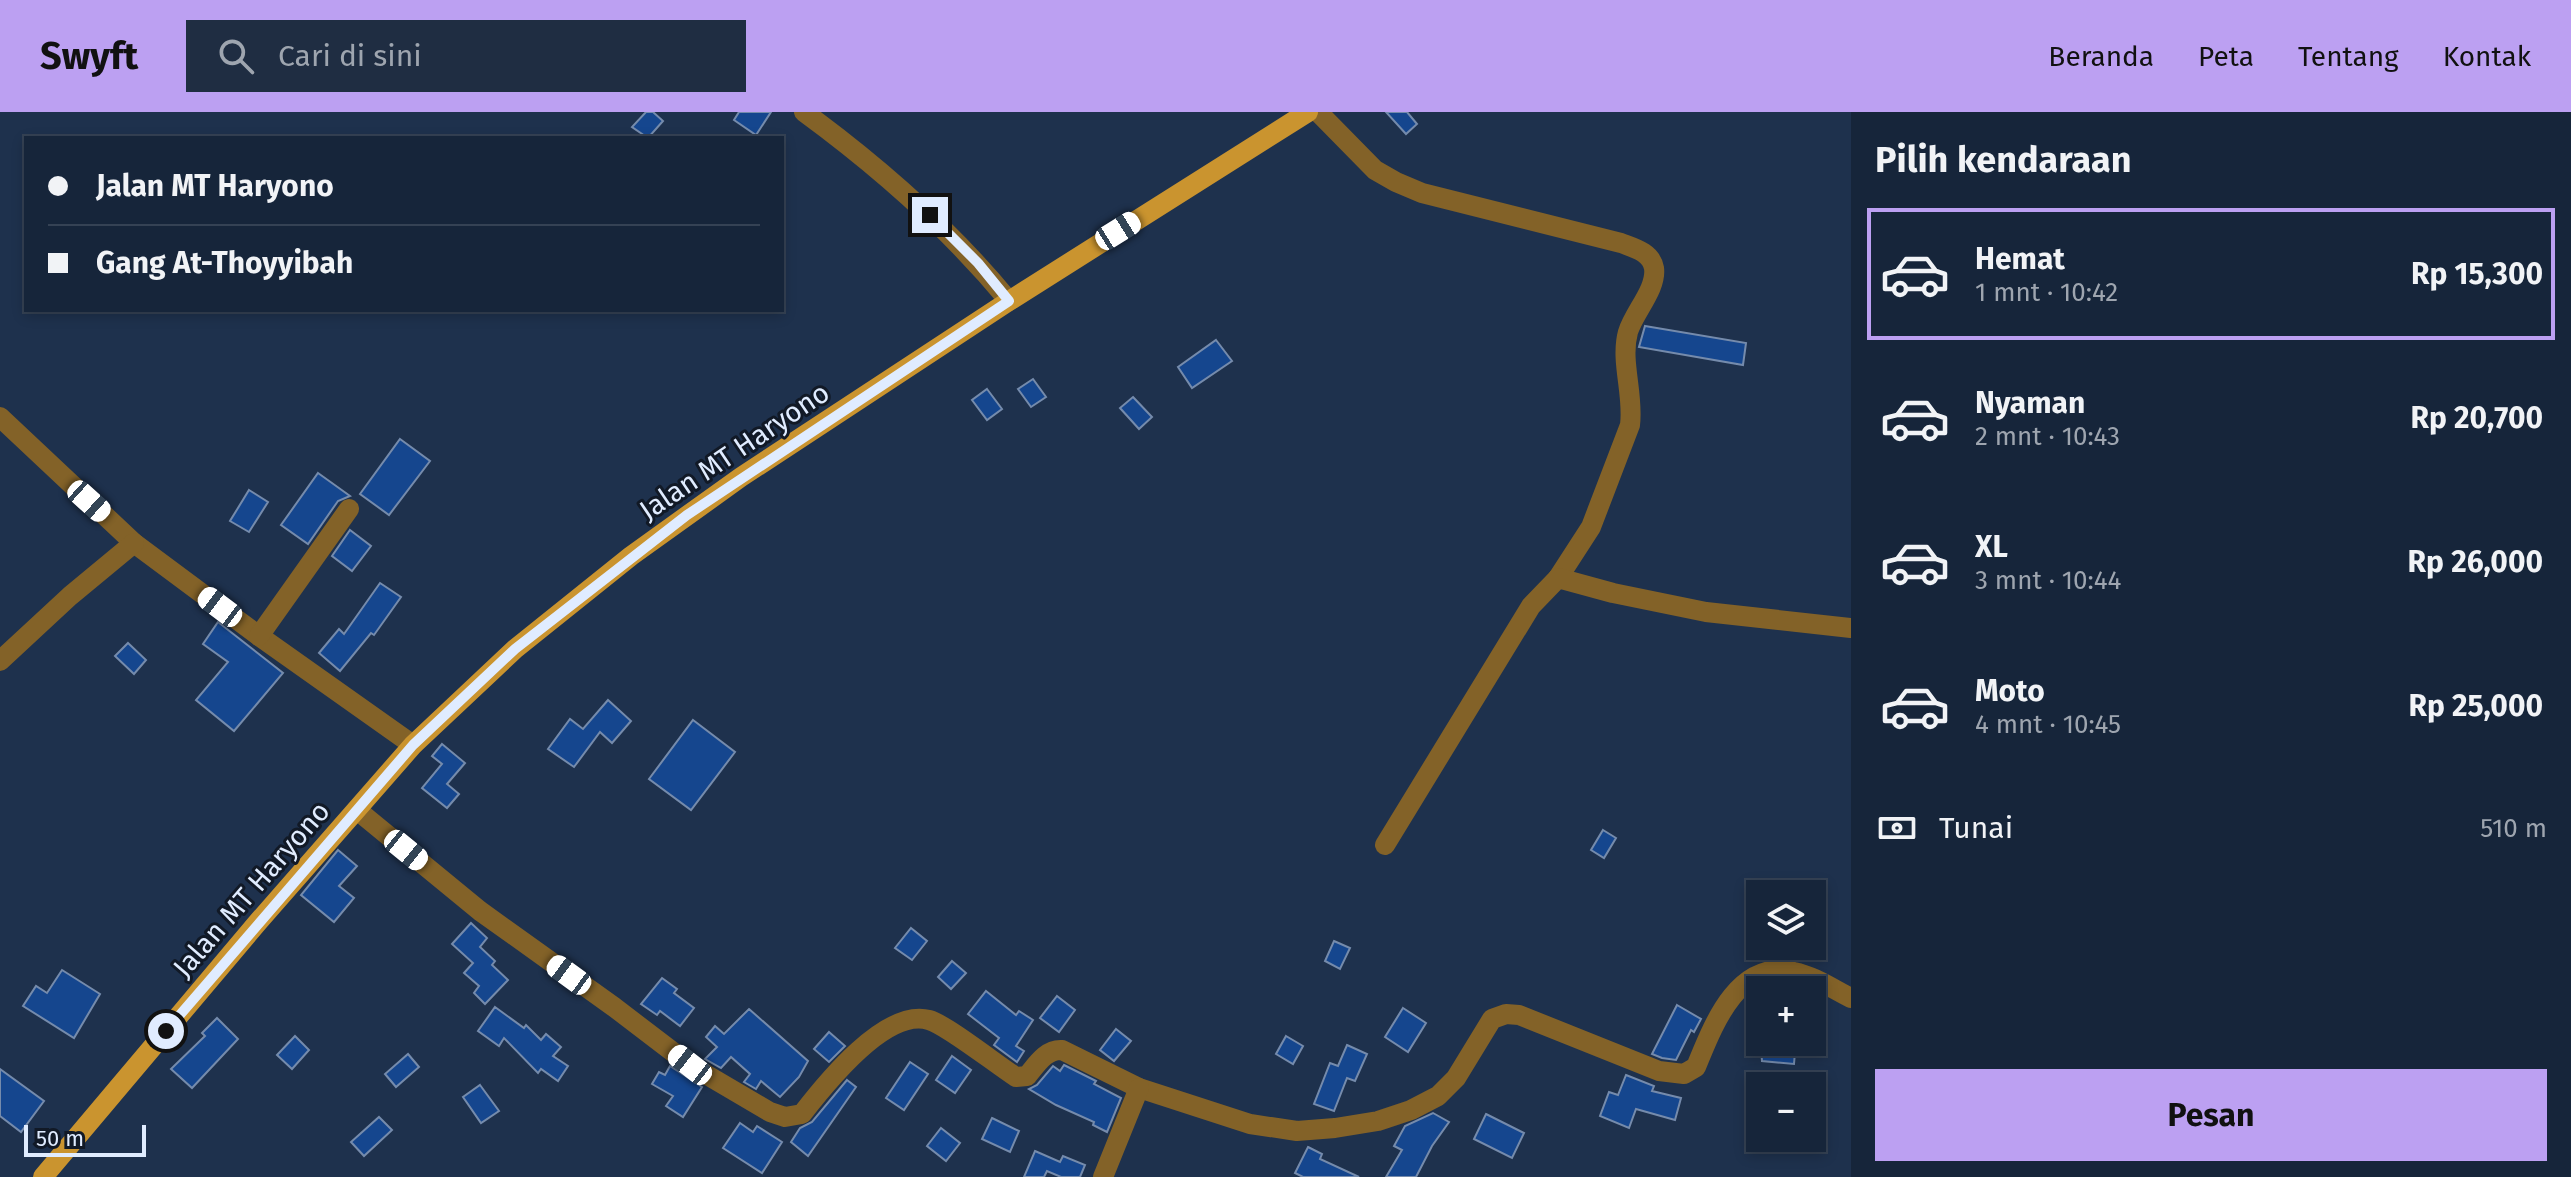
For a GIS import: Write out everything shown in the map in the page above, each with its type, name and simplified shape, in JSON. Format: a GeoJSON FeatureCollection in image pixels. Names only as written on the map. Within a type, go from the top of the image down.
{"type":"FeatureCollection","features":[{"type":"Feature","properties":{"kind":"main road","name":"Jalan MT Haryono"},"geometry":{"type":"LineString","coordinates":[[43,1177],[258,922],[413,745],[515,649],[642,548],[741,477],[1009,301],[1308,112]]}},
{"type":"Feature","properties":{"kind":"street"},"geometry":{"type":"LineString","coordinates":[[1318,112],[1375,170],[1396,182],[1422,193],[1621,243],[1648,256],[1654,265],[1654,276],[1629,330],[1626,345],[1632,409],[1630,425],[1591,527],[1558,578],[1531,606],[1385,845]]}},
{"type":"Feature","properties":{"kind":"street"},"geometry":{"type":"LineString","coordinates":[[810,114],[948,231],[1009,301]]}},
{"type":"Feature","properties":{"kind":"street"},"geometry":{"type":"LineString","coordinates":[[0,417],[134,543],[413,745]]}},
{"type":"Feature","properties":{"kind":"street"},"geometry":{"type":"LineString","coordinates":[[259,636],[349,509]]}},
{"type":"Feature","properties":{"kind":"street"},"geometry":{"type":"LineString","coordinates":[[0,661],[70,596],[134,543]]}},
{"type":"Feature","properties":{"kind":"street"},"geometry":{"type":"LineString","coordinates":[[1558,578],[1706,612],[1851,628]]}},
{"type":"Feature","properties":{"kind":"street"},"geometry":{"type":"LineString","coordinates":[[357,810],[480,911],[690,1065],[770,1112],[785,1117],[802,1114],[847,1059],[906,1019],[932,1021],[1016,1077],[1027,1076],[1053,1049],[1062,1050],[1139,1088],[1250,1124],[1297,1131],[1378,1121],[1411,1110],[1438,1096],[1456,1078],[1492,1019],[1498,1015],[1519,1015],[1646,1067],[1684,1074],[1696,1067],[1708,1034],[1747,979],[1770,971],[1794,972],[1851,998]]}},
{"type":"Feature","properties":{"kind":"street"},"geometry":{"type":"LineString","coordinates":[[1103,1177],[1139,1088]]}},
{"type":"Feature","properties":{"kind":"building"},"geometry":{"type":"Polygon","coordinates":[[[646,112],[653,112],[663,121],[650,136],[632,127],[646,112]]]}},
{"type":"Feature","properties":{"kind":"building"},"geometry":{"type":"Polygon","coordinates":[[[739,112],[771,112],[756,135],[734,120],[739,112]]]}},
{"type":"Feature","properties":{"kind":"building"},"geometry":{"type":"Polygon","coordinates":[[[1386,112],[1407,112],[1417,124],[1406,134],[1386,112]]]}},
{"type":"Feature","properties":{"kind":"building"},"geometry":{"type":"Polygon","coordinates":[[[1645,326],[1746,343],[1743,365],[1639,347],[1645,326]]]}},
{"type":"Feature","properties":{"kind":"building"},"geometry":{"type":"Polygon","coordinates":[[[1216,340],[1232,361],[1192,388],[1178,367],[1216,340]]]}},
{"type":"Feature","properties":{"kind":"building"},"geometry":{"type":"Polygon","coordinates":[[[1033,379],[1046,397],[1031,407],[1018,389],[1033,379]]]}},
{"type":"Feature","properties":{"kind":"building"},"geometry":{"type":"Polygon","coordinates":[[[987,389],[1002,409],[987,420],[972,400],[987,389]]]}},
{"type":"Feature","properties":{"kind":"building"},"geometry":{"type":"Polygon","coordinates":[[[1133,397],[1152,417],[1139,429],[1120,408],[1133,397]]]}},
{"type":"Feature","properties":{"kind":"building"},"geometry":{"type":"Polygon","coordinates":[[[400,439],[430,461],[389,515],[360,494],[400,439]]]}},
{"type":"Feature","properties":{"kind":"building"},"geometry":{"type":"Polygon","coordinates":[[[318,473],[350,496],[338,501],[308,544],[281,525],[318,473]]]}},
{"type":"Feature","properties":{"kind":"building"},"geometry":{"type":"Polygon","coordinates":[[[249,490],[268,502],[249,532],[230,521],[249,490]]]}},
{"type":"Feature","properties":{"kind":"building"},"geometry":{"type":"Polygon","coordinates":[[[350,530],[371,546],[352,571],[332,556],[350,530]]]}},
{"type":"Feature","properties":{"kind":"building"},"geometry":{"type":"Polygon","coordinates":[[[380,583],[401,597],[374,635],[371,633],[340,671],[319,653],[339,629],[344,634],[380,583]]]}},
{"type":"Feature","properties":{"kind":"building"},"geometry":{"type":"Polygon","coordinates":[[[218,622],[283,673],[234,731],[196,700],[228,662],[203,644],[218,622]]]}},
{"type":"Feature","properties":{"kind":"building"},"geometry":{"type":"Polygon","coordinates":[[[128,643],[146,660],[134,674],[115,656],[128,643]]]}},
{"type":"Feature","properties":{"kind":"building"},"geometry":{"type":"Polygon","coordinates":[[[608,700],[631,721],[612,743],[600,732],[574,767],[548,749],[570,719],[583,729],[608,700]]]}},
{"type":"Feature","properties":{"kind":"building"},"geometry":{"type":"Polygon","coordinates":[[[693,720],[735,752],[691,810],[649,779],[693,720]]]}},
{"type":"Feature","properties":{"kind":"building"},"geometry":{"type":"Polygon","coordinates":[[[442,744],[465,763],[447,784],[459,794],[447,808],[422,788],[442,764],[432,756],[442,744]]]}},
{"type":"Feature","properties":{"kind":"building"},"geometry":{"type":"Polygon","coordinates":[[[1603,830],[1616,838],[1604,858],[1591,850],[1603,830]]]}},
{"type":"Feature","properties":{"kind":"building"},"geometry":{"type":"Polygon","coordinates":[[[338,850],[357,866],[339,886],[354,898],[334,922],[301,895],[338,850]]]}},
{"type":"Feature","properties":{"kind":"building"},"geometry":{"type":"Polygon","coordinates":[[[471,923],[487,938],[480,947],[495,961],[492,965],[508,980],[485,1004],[474,993],[479,986],[464,973],[473,963],[452,944],[471,923]]]}},
{"type":"Feature","properties":{"kind":"building"},"geometry":{"type":"Polygon","coordinates":[[[911,928],[927,941],[912,960],[895,948],[911,928]]]}},
{"type":"Feature","properties":{"kind":"building"},"geometry":{"type":"Polygon","coordinates":[[[1334,941],[1350,948],[1340,969],[1325,961],[1334,941]]]}},
{"type":"Feature","properties":{"kind":"building"},"geometry":{"type":"Polygon","coordinates":[[[952,961],[966,973],[951,989],[938,977],[952,961]]]}},
{"type":"Feature","properties":{"kind":"building"},"geometry":{"type":"Polygon","coordinates":[[[62,970],[100,994],[74,1038],[23,1006],[36,986],[47,993],[62,970]]]}},
{"type":"Feature","properties":{"kind":"building"},"geometry":{"type":"Polygon","coordinates":[[[662,978],[677,989],[674,993],[694,1008],[680,1026],[660,1011],[657,1015],[641,1004],[662,978]]]}},
{"type":"Feature","properties":{"kind":"building"},"geometry":{"type":"Polygon","coordinates":[[[986,991],[1016,1015],[1019,1011],[1033,1020],[1016,1046],[1024,1051],[1017,1062],[994,1045],[999,1038],[968,1014],[986,991]]]}},
{"type":"Feature","properties":{"kind":"building"},"geometry":{"type":"Polygon","coordinates":[[[1057,996],[1075,1010],[1059,1032],[1040,1018],[1057,996]]]}},
{"type":"Feature","properties":{"kind":"building"},"geometry":{"type":"Polygon","coordinates":[[[1677,1005],[1701,1019],[1694,1032],[1691,1030],[1676,1060],[1662,1058],[1652,1054],[1677,1005]]]}},
{"type":"Feature","properties":{"kind":"building"},"geometry":{"type":"Polygon","coordinates":[[[495,1007],[524,1028],[526,1025],[541,1040],[546,1034],[561,1047],[553,1056],[568,1066],[558,1081],[541,1069],[538,1073],[504,1038],[499,1046],[478,1031],[495,1007]]]}},
{"type":"Feature","properties":{"kind":"building"},"geometry":{"type":"Polygon","coordinates":[[[1403,1008],[1426,1023],[1408,1052],[1385,1037],[1403,1008]]]}},
{"type":"Feature","properties":{"kind":"building"},"geometry":{"type":"Polygon","coordinates":[[[749,1009],[808,1061],[799,1077],[780,1097],[761,1081],[756,1089],[744,1082],[750,1074],[731,1057],[721,1068],[705,1059],[717,1047],[706,1037],[715,1026],[724,1034],[749,1009]]]}},
{"type":"Feature","properties":{"kind":"building"},"geometry":{"type":"Polygon","coordinates":[[[217,1018],[238,1039],[192,1088],[171,1069],[205,1036],[202,1033],[217,1018]]]}},
{"type":"Feature","properties":{"kind":"building"},"geometry":{"type":"Polygon","coordinates":[[[1116,1029],[1131,1041],[1114,1061],[1100,1050],[1116,1029]]]}},
{"type":"Feature","properties":{"kind":"building"},"geometry":{"type":"Polygon","coordinates":[[[829,1032],[845,1046],[829,1062],[814,1049],[829,1032]]]}},
{"type":"Feature","properties":{"kind":"building"},"geometry":{"type":"Polygon","coordinates":[[[295,1036],[309,1050],[292,1069],[277,1055],[295,1036]]]}},
{"type":"Feature","properties":{"kind":"building"},"geometry":{"type":"Polygon","coordinates":[[[1286,1036],[1303,1046],[1293,1064],[1276,1054],[1286,1036]]]}},
{"type":"Feature","properties":{"kind":"building"},"geometry":{"type":"Polygon","coordinates":[[[1347,1045],[1367,1054],[1355,1081],[1347,1078],[1334,1111],[1314,1104],[1330,1063],[1338,1066],[1347,1045]]]}},
{"type":"Feature","properties":{"kind":"building"},"geometry":{"type":"Polygon","coordinates":[[[408,1054],[419,1067],[396,1087],[385,1074],[408,1054]]]}},
{"type":"Feature","properties":{"kind":"building"},"geometry":{"type":"Polygon","coordinates":[[[952,1056],[971,1070],[955,1093],[936,1080],[952,1056]]]}},
{"type":"Feature","properties":{"kind":"building"},"geometry":{"type":"Polygon","coordinates":[[[1762,1056],[1795,1056],[1794,1064],[1762,1061],[1762,1056]]]}},
{"type":"Feature","properties":{"kind":"building"},"geometry":{"type":"Polygon","coordinates":[[[910,1062],[928,1074],[904,1110],[886,1098],[910,1062]]]}},
{"type":"Feature","properties":{"kind":"building"},"geometry":{"type":"Polygon","coordinates":[[[1064,1065],[1121,1098],[1107,1132],[1093,1125],[1094,1122],[1029,1089],[1037,1085],[1053,1066],[1060,1071],[1064,1065]]]}},
{"type":"Feature","properties":{"kind":"building"},"geometry":{"type":"Polygon","coordinates":[[[670,1066],[702,1087],[683,1117],[666,1106],[673,1096],[652,1084],[659,1072],[665,1075],[670,1066]]]}},
{"type":"Feature","properties":{"kind":"building"},"geometry":{"type":"Polygon","coordinates":[[[0,1069],[44,1101],[21,1132],[0,1116],[0,1069]]]}},
{"type":"Feature","properties":{"kind":"building"},"geometry":{"type":"Polygon","coordinates":[[[1626,1075],[1654,1086],[1652,1091],[1681,1098],[1675,1120],[1636,1109],[1629,1128],[1600,1116],[1609,1092],[1618,1095],[1626,1075]]]}},
{"type":"Feature","properties":{"kind":"building"},"geometry":{"type":"Polygon","coordinates":[[[847,1080],[856,1087],[808,1156],[791,1142],[800,1128],[812,1122],[847,1080]]]}},
{"type":"Feature","properties":{"kind":"building"},"geometry":{"type":"Polygon","coordinates":[[[480,1085],[499,1111],[481,1123],[463,1097],[480,1085]]]}},
{"type":"Feature","properties":{"kind":"building"},"geometry":{"type":"Polygon","coordinates":[[[1433,1113],[1449,1122],[1416,1177],[1386,1177],[1402,1150],[1394,1146],[1405,1126],[1433,1113]]]}},
{"type":"Feature","properties":{"kind":"building"},"geometry":{"type":"Polygon","coordinates":[[[1486,1114],[1524,1133],[1512,1158],[1474,1139],[1486,1114]]]}},
{"type":"Feature","properties":{"kind":"building"},"geometry":{"type":"Polygon","coordinates":[[[379,1117],[392,1130],[364,1156],[351,1142],[379,1117]]]}},
{"type":"Feature","properties":{"kind":"building"},"geometry":{"type":"Polygon","coordinates":[[[992,1118],[1019,1131],[1010,1152],[982,1139],[992,1118]]]}},
{"type":"Feature","properties":{"kind":"building"},"geometry":{"type":"Polygon","coordinates":[[[740,1123],[753,1132],[757,1126],[782,1142],[762,1173],[723,1148],[740,1123]]]}},
{"type":"Feature","properties":{"kind":"building"},"geometry":{"type":"Polygon","coordinates":[[[941,1128],[960,1143],[946,1161],[927,1146],[941,1128]]]}},
{"type":"Feature","properties":{"kind":"building"},"geometry":{"type":"Polygon","coordinates":[[[1308,1147],[1322,1154],[1320,1159],[1359,1177],[1303,1177],[1295,1173],[1308,1147]]]}},
{"type":"Feature","properties":{"kind":"building"},"geometry":{"type":"Polygon","coordinates":[[[1035,1151],[1060,1162],[1063,1156],[1085,1165],[1080,1177],[1061,1177],[1047,1171],[1044,1177],[1024,1177],[1035,1151]]]}},
{"type":"Feature","properties":{"kind":"route"},"geometry":{"type":"LineString","coordinates":[[166,1031],[413,745],[515,649],[687,515],[1009,301],[978,263],[930,215]]}}]}
